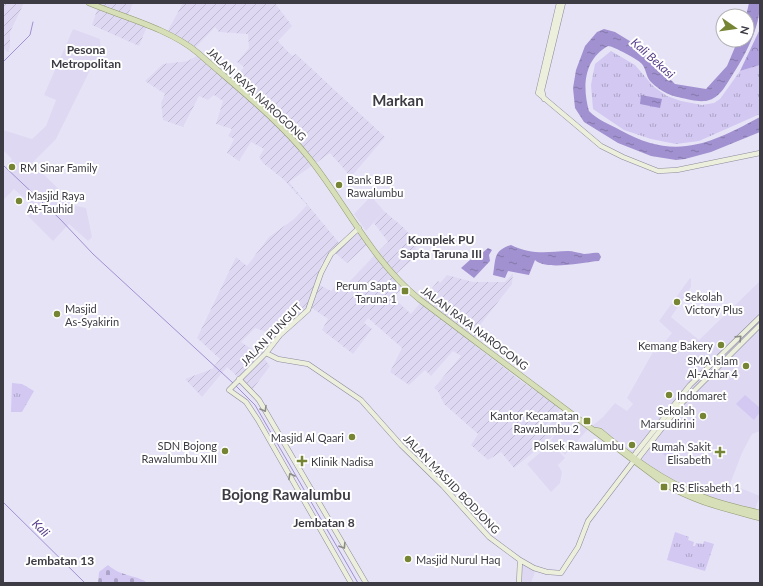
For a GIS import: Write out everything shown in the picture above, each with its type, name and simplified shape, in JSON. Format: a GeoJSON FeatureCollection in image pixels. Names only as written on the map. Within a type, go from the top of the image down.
{"type":"FeatureCollection","features":[{"type":"Feature","properties":{"kind":"main road","name":"JALAN RAYA NAROGONG"},"geometry":{"type":"LineString","coordinates":[[89,3],[154,29],[192,48],[291,138],[314,164],[387,267],[402,285],[598,434],[622,451],[636,458]]}},
{"type":"Feature","properties":{"kind":"main road"},"geometry":{"type":"LineString","coordinates":[[636,458],[658,475],[687,491],[723,505],[760,513]]}},
{"type":"Feature","properties":{"kind":"main road"},"geometry":{"type":"LineString","coordinates":[[636,458],[665,484],[684,495],[714,506],[760,518]]}},
{"type":"Feature","properties":{"kind":"street"},"geometry":{"type":"LineString","coordinates":[[544,99],[542,90],[559,12],[559,3]]}},
{"type":"Feature","properties":{"kind":"street"},"geometry":{"type":"LineString","coordinates":[[563,3],[559,12],[539,88],[539,94],[605,149],[658,171],[677,170],[760,153]]}},
{"type":"Feature","properties":{"kind":"street","name":"JALAN PUNGUT"},"geometry":{"type":"LineString","coordinates":[[351,583],[255,415],[246,402],[230,388],[266,353],[280,335],[308,310],[321,273],[331,254],[359,228]]}},
{"type":"Feature","properties":{"kind":"street"},"geometry":{"type":"LineString","coordinates":[[636,458],[650,434],[690,385],[760,317]]}},
{"type":"Feature","properties":{"kind":"street"},"geometry":{"type":"LineString","coordinates":[[636,458],[695,389],[760,325]]}},
{"type":"Feature","properties":{"kind":"street","name":"JALAN MASJID BODJONG"},"geometry":{"type":"LineString","coordinates":[[266,353],[278,359],[308,364],[361,400],[401,445],[443,486],[484,532],[520,560],[542,571],[561,573],[578,547],[588,521],[636,458]]}},
{"type":"Feature","properties":{"kind":"street"},"geometry":{"type":"LineString","coordinates":[[701,374],[706,378]]}},
{"type":"Feature","properties":{"kind":"street"},"geometry":{"type":"LineString","coordinates":[[239,380],[259,400],[366,583]]}},
{"type":"Feature","properties":{"kind":"street"},"geometry":{"type":"LineString","coordinates":[[690,385],[695,389]]}},
{"type":"Feature","properties":{"kind":"street"},"geometry":{"type":"LineString","coordinates":[[663,417],[668,420]]}},
{"type":"Feature","properties":{"kind":"street"},"geometry":{"type":"LineString","coordinates":[[650,434],[654,438]]}},
{"type":"Feature","properties":{"kind":"street"},"geometry":{"type":"LineString","coordinates":[[519,583],[520,560]]}},
{"type":"Feature","properties":{"kind":"shaded area"},"geometry":{"type":"Polygon","coordinates":[[[3,3],[24,3],[10,32],[10,47],[8,52],[3,48],[3,3]]]}},
{"type":"Feature","properties":{"kind":"shaded area"},"geometry":{"type":"Polygon","coordinates":[[[97,3],[133,3],[127,17],[148,24],[139,46],[92,25],[99,4],[97,3]]]}},
{"type":"Feature","properties":{"kind":"shaded area"},"geometry":{"type":"Polygon","coordinates":[[[183,3],[275,3],[292,26],[278,41],[292,56],[296,54],[385,137],[351,177],[330,153],[289,182],[340,244],[356,230],[367,245],[347,263],[334,252],[327,263],[322,262],[316,283],[331,291],[339,280],[347,284],[388,242],[374,223],[384,211],[404,228],[418,245],[415,248],[420,253],[396,274],[406,285],[393,297],[411,314],[438,281],[440,283],[447,275],[473,282],[505,282],[513,273],[512,284],[480,325],[484,328],[472,343],[521,381],[561,408],[544,426],[552,437],[514,468],[501,452],[488,460],[471,445],[478,434],[444,404],[438,391],[434,388],[461,356],[453,351],[431,376],[425,370],[409,385],[390,372],[402,348],[368,318],[364,323],[372,329],[353,354],[322,330],[328,319],[309,306],[303,314],[279,336],[255,328],[241,342],[262,356],[270,366],[252,390],[227,367],[202,397],[185,379],[212,369],[220,359],[197,338],[236,257],[247,266],[269,237],[294,219],[307,205],[283,179],[263,163],[259,157],[264,149],[251,142],[239,161],[227,153],[234,139],[228,136],[232,129],[216,124],[223,101],[214,95],[208,100],[199,96],[183,127],[163,120],[161,103],[165,94],[145,81],[163,64],[188,61],[200,54],[232,82],[244,67],[237,62],[249,48],[248,34],[219,32],[215,27],[196,47],[167,32],[183,3]]]}},
{"type":"Feature","properties":{"kind":"shaded area"},"geometry":{"type":"Polygon","coordinates":[[[73,29],[100,39],[102,65],[93,64],[56,139],[32,163],[76,206],[86,208],[92,237],[88,241],[69,224],[53,241],[26,214],[32,205],[14,189],[3,200],[3,170],[12,159],[3,150],[3,130],[32,139],[46,126],[56,100],[44,95],[73,29]]]}},
{"type":"Feature","properties":{"kind":"shaded area"},"geometry":{"type":"Polygon","coordinates":[[[371,196],[384,211],[366,231],[354,214],[371,196]]]}},
{"type":"Feature","properties":{"kind":"shaded area"},"geometry":{"type":"Polygon","coordinates":[[[690,278],[691,287],[671,317],[699,340],[760,281],[760,431],[752,434],[742,453],[730,484],[760,496],[754,512],[723,505],[651,471],[592,426],[603,417],[615,403],[627,411],[633,404],[627,398],[653,352],[656,353],[672,333],[659,321],[690,278]]]}},
{"type":"Feature","properties":{"kind":"shaded area"},"geometry":{"type":"Polygon","coordinates":[[[563,411],[588,429],[565,455],[551,440],[554,436],[548,426],[563,411]]]}},
{"type":"Feature","properties":{"kind":"shaded area"},"geometry":{"type":"Polygon","coordinates":[[[551,443],[565,458],[558,465],[562,472],[560,483],[551,492],[527,464],[551,443]]]}},
{"type":"Feature","properties":{"kind":"shaded area"},"geometry":{"type":"Polygon","coordinates":[[[522,562],[536,569],[531,583],[521,583],[522,562]]]}},
{"type":"Feature","properties":{"kind":"green space"},"geometry":{"type":"Polygon","coordinates":[[[760,29],[760,65],[740,71],[751,48],[755,48],[755,40],[760,29]]]}},
{"type":"Feature","properties":{"kind":"green space"},"geometry":{"type":"Polygon","coordinates":[[[611,51],[635,65],[654,87],[667,96],[681,101],[702,105],[714,103],[720,99],[740,71],[760,65],[760,114],[699,141],[676,144],[651,139],[624,130],[593,109],[591,85],[595,64],[611,51]]]}},
{"type":"Feature","properties":{"kind":"green space"},"geometry":{"type":"Polygon","coordinates":[[[12,383],[22,384],[34,391],[22,412],[11,412],[12,383]]]}},
{"type":"Feature","properties":{"kind":"green space"},"geometry":{"type":"Polygon","coordinates":[[[745,395],[760,408],[760,412],[754,420],[736,404],[745,395]]]}},
{"type":"Feature","properties":{"kind":"green space"},"geometry":{"type":"Polygon","coordinates":[[[671,445],[680,452],[672,461],[663,454],[671,445]]]}},
{"type":"Feature","properties":{"kind":"green space"},"geometry":{"type":"Polygon","coordinates":[[[675,532],[689,537],[688,540],[694,542],[693,546],[695,546],[696,543],[703,544],[704,541],[714,544],[705,571],[667,560],[675,532]]]}},
{"type":"Feature","properties":{"kind":"green space"},"geometry":{"type":"Polygon","coordinates":[[[108,565],[117,571],[145,581],[146,583],[98,583],[99,572],[108,565]]]}},
{"type":"Feature","properties":{"kind":"water"},"geometry":{"type":"Polygon","coordinates":[[[749,3],[760,3],[755,31],[755,8],[748,8],[749,3]]]}},
{"type":"Feature","properties":{"kind":"water"},"geometry":{"type":"Polygon","coordinates":[[[604,29],[615,32],[633,43],[652,61],[655,67],[663,72],[675,84],[706,89],[727,66],[735,48],[747,48],[725,87],[717,96],[706,101],[691,100],[664,92],[650,81],[640,62],[608,46],[594,58],[587,74],[586,93],[589,111],[608,124],[640,139],[658,145],[675,147],[708,141],[725,135],[760,117],[760,132],[711,152],[676,160],[651,156],[618,143],[584,122],[575,108],[573,88],[576,70],[585,46],[597,32],[604,29]]]}},
{"type":"Feature","properties":{"kind":"water"},"geometry":{"type":"Polygon","coordinates":[[[641,95],[662,99],[660,108],[640,104],[641,95]]]}},
{"type":"Feature","properties":{"kind":"water"},"geometry":{"type":"Polygon","coordinates":[[[511,245],[532,252],[568,251],[584,254],[599,253],[601,257],[599,261],[566,265],[548,265],[535,260],[529,275],[508,271],[505,278],[493,275],[496,256],[505,247],[511,245]]]}},
{"type":"Feature","properties":{"kind":"water"},"geometry":{"type":"Polygon","coordinates":[[[488,248],[492,250],[489,255],[490,261],[474,278],[461,268],[471,259],[475,259],[488,248]]]}},
{"type":"Feature","properties":{"kind":"waterway"},"geometry":{"type":"LineString","coordinates":[[3,62],[30,35],[33,22]]}},
{"type":"Feature","properties":{"kind":"waterway"},"geometry":{"type":"LineString","coordinates":[[3,165],[60,219],[93,254],[233,383]]}},
{"type":"Feature","properties":{"kind":"waterway"},"geometry":{"type":"LineString","coordinates":[[235,385],[255,405],[358,583]]}},
{"type":"Feature","properties":{"kind":"waterway","name":"Kali"},"geometry":{"type":"LineString","coordinates":[[3,502],[85,583]]}},
{"type":"Feature","properties":{"kind":"place","name":"RM Sinar Family"},"geometry":{"type":"Point","coordinates":[12,167]}},
{"type":"Feature","properties":{"kind":"place","name":"Bank BJB Rawalumbu"},"geometry":{"type":"Point","coordinates":[339,185]}},
{"type":"Feature","properties":{"kind":"place","name":"Masjid Raya At-Tauhid"},"geometry":{"type":"Point","coordinates":[19,201]}},
{"type":"Feature","properties":{"kind":"place","name":"Perum Sapta Taruna 1"},"geometry":{"type":"Point","coordinates":[405,291]}},
{"type":"Feature","properties":{"kind":"place","name":"Sekolah Victory Plus"},"geometry":{"type":"Point","coordinates":[677,302]}},
{"type":"Feature","properties":{"kind":"place","name":"Masjid As-Syakirin"},"geometry":{"type":"Point","coordinates":[57,314]}},
{"type":"Feature","properties":{"kind":"place","name":"Kemang Bakery"},"geometry":{"type":"Point","coordinates":[721,345]}},
{"type":"Feature","properties":{"kind":"place","name":"SMA Islam Al-Azhar 4"},"geometry":{"type":"Point","coordinates":[746,366]}},
{"type":"Feature","properties":{"kind":"place","name":"Indomaret"},"geometry":{"type":"Point","coordinates":[669,395]}},
{"type":"Feature","properties":{"kind":"place","name":"Sekolah Marsudirini"},"geometry":{"type":"Point","coordinates":[703,416]}},
{"type":"Feature","properties":{"kind":"place","name":"Kantor Kecamatan Rawalumbu 2"},"geometry":{"type":"Point","coordinates":[587,421]}},
{"type":"Feature","properties":{"kind":"place","name":"Masjid Al Qaari"},"geometry":{"type":"Point","coordinates":[352,437]}},
{"type":"Feature","properties":{"kind":"place","name":"Polsek Rawalumbu"},"geometry":{"type":"Point","coordinates":[632,445]}},
{"type":"Feature","properties":{"kind":"place","name":"SDN Bojong Rawalumbu XIII"},"geometry":{"type":"Point","coordinates":[225,451]}},
{"type":"Feature","properties":{"kind":"place","name":"Rumah Sakit Elisabeth"},"geometry":{"type":"Point","coordinates":[720,452]}},
{"type":"Feature","properties":{"kind":"place","name":"Klinik Nadisa"},"geometry":{"type":"Point","coordinates":[302,461]}},
{"type":"Feature","properties":{"kind":"place","name":"RS Elisabeth 1"},"geometry":{"type":"Point","coordinates":[664,487]}},
{"type":"Feature","properties":{"kind":"place","name":"Masjid Nurul Haq"},"geometry":{"type":"Point","coordinates":[408,559]}},
{"type":"Feature","properties":{"kind":"district","name":"Pesona Metropolitan"},"geometry":{"type":"Point","coordinates":[86,56]}},
{"type":"Feature","properties":{"kind":"district","name":"Markan"},"geometry":{"type":"Point","coordinates":[398,100]}},
{"type":"Feature","properties":{"kind":"district","name":"Komplek PU Sapta Taruna III"},"geometry":{"type":"Point","coordinates":[441,246]}},
{"type":"Feature","properties":{"kind":"district","name":"Bojong Rawalumbu"},"geometry":{"type":"Point","coordinates":[286,494]}},
{"type":"Feature","properties":{"kind":"district","name":"Jembatan 8"},"geometry":{"type":"Point","coordinates":[324,522]}},
{"type":"Feature","properties":{"kind":"district","name":"Jembatan 13"},"geometry":{"type":"Point","coordinates":[60,560]}},
{"type":"Feature","properties":{"kind":"water label","name":"Kali Bekasi"},"geometry":{"type":"Point","coordinates":[653,58]}}]}
